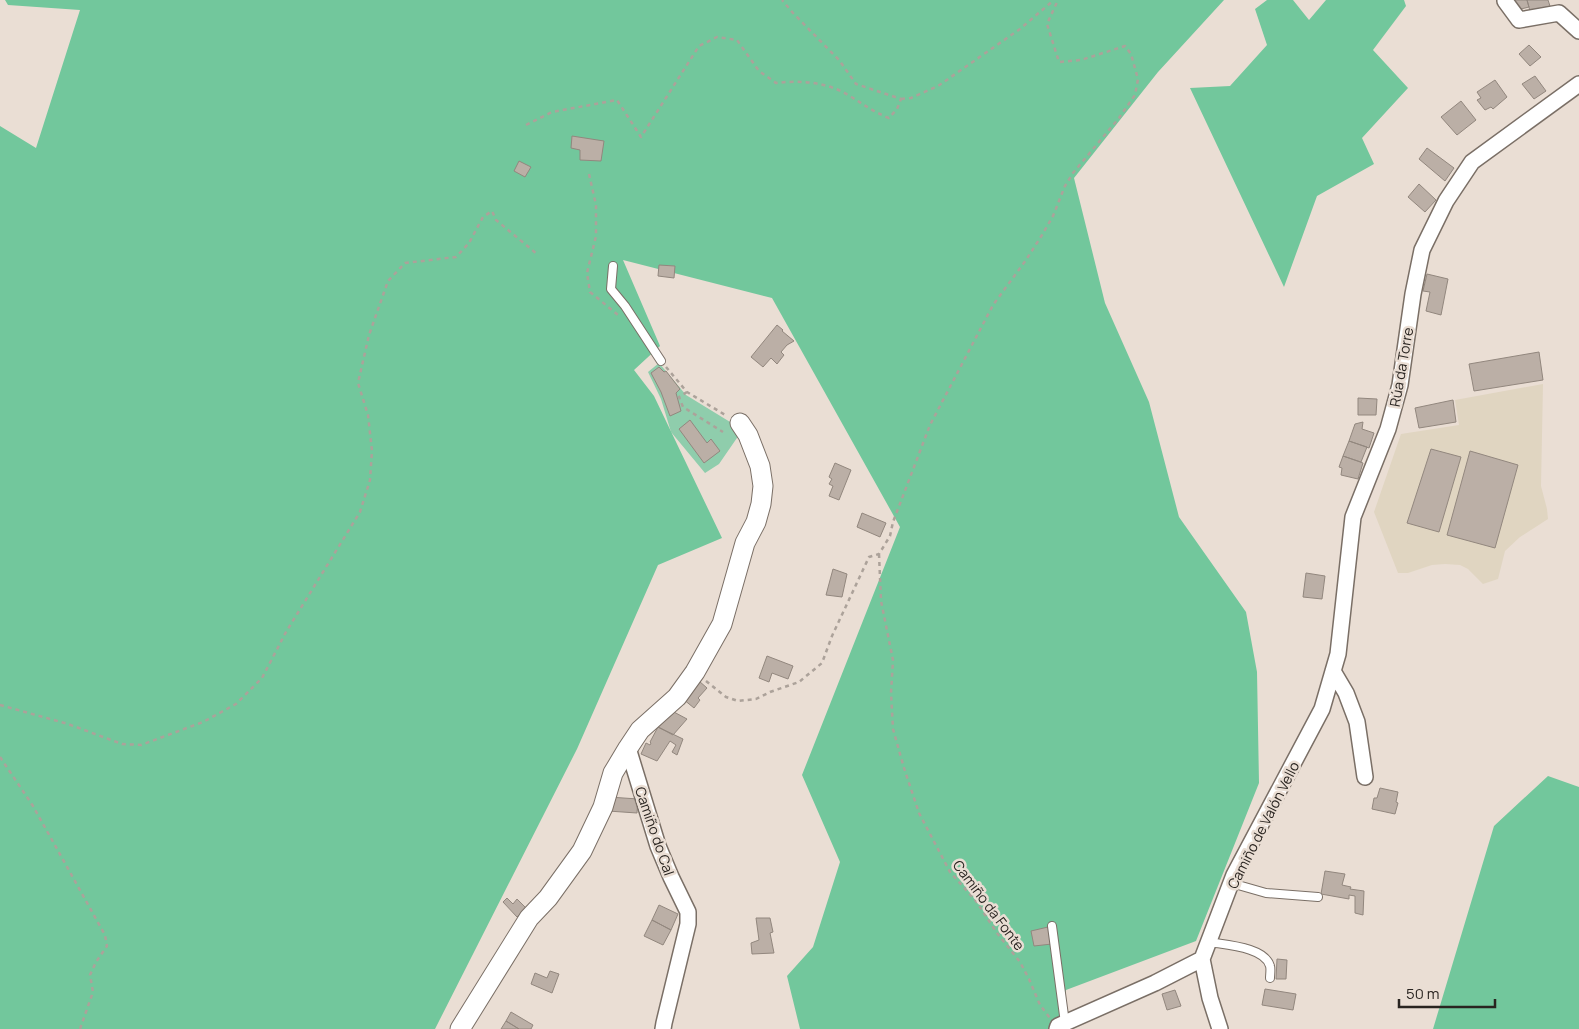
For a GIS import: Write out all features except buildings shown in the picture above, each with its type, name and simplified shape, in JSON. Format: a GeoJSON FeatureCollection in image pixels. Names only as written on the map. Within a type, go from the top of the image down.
{"type":"FeatureCollection","features":[{"type":"Feature","properties":{"kind":"street"},"geometry":{"type":"LineString","coordinates":[[1505,1],[1519,20],[1559,13],[1579,31]]}},
{"type":"Feature","properties":{"kind":"street","name":"Rúa da Torre"},"geometry":{"type":"LineString","coordinates":[[1322,709],[1338,654],[1353,517],[1388,429],[1400,384],[1413,294],[1422,250],[1446,201],[1472,162],[1579,84]]}},
{"type":"Feature","properties":{"kind":"street"},"geometry":{"type":"LineString","coordinates":[[460,1029],[529,918],[548,898],[582,851],[603,807],[613,773],[628,748],[640,730],[677,697],[696,672],[722,624],[745,543],[756,522],[763,486],[760,466],[748,435],[740,423]]}},
{"type":"Feature","properties":{"kind":"street"},"geometry":{"type":"LineString","coordinates":[[1333,671],[1346,692],[1357,722],[1365,777]]}},
{"type":"Feature","properties":{"kind":"street","name":"Camiño de Valón Vello"},"geometry":{"type":"LineString","coordinates":[[1202,959],[1234,875],[1322,709]]}},
{"type":"Feature","properties":{"kind":"street","name":"Camiño do Cal"},"geometry":{"type":"LineString","coordinates":[[628,748],[658,846],[670,877],[688,912],[688,924],[663,1029]]}},
{"type":"Feature","properties":{"kind":"street"},"geometry":{"type":"LineString","coordinates":[[1060,1026],[1155,983],[1202,959],[1210,998],[1220,1029]]}},
{"type":"Feature","properties":{"kind":"lane"},"geometry":{"type":"LineString","coordinates":[[613,266],[611,289],[625,306],[661,361]]}},
{"type":"Feature","properties":{"kind":"lane"},"geometry":{"type":"LineString","coordinates":[[1231,883],[1266,893],[1318,897]]}},
{"type":"Feature","properties":{"kind":"lane"},"geometry":{"type":"LineString","coordinates":[[1052,926],[1060,1026]]}},
{"type":"Feature","properties":{"kind":"lane"},"geometry":{"type":"LineString","coordinates":[[1209,942],[1252,950],[1262,954],[1270,966],[1270,978]]}},
{"type":"Feature","properties":{"kind":"path"},"geometry":{"type":"LineString","coordinates":[[782,0],[839,60],[856,84],[901,99],[911,98],[938,86],[1020,30],[1056,0]]}},
{"type":"Feature","properties":{"kind":"path"},"geometry":{"type":"LineString","coordinates":[[696,672],[726,696],[738,701],[756,700],[770,692],[799,682],[822,662],[869,557],[879,554],[890,536],[893,522],[930,425],[977,332],[993,304],[1042,235],[1073,173],[1119,118],[1135,95],[1138,79],[1131,54],[1125,46],[1081,60],[1059,62],[1048,24],[1056,0]]}},
{"type":"Feature","properties":{"kind":"path"},"geometry":{"type":"LineString","coordinates":[[526,125],[552,112],[617,100],[641,137],[699,46],[718,37],[737,40],[759,71],[776,83],[795,81],[818,84],[846,93],[876,114],[888,118],[897,109],[901,99]]}},
{"type":"Feature","properties":{"kind":"path"},"geometry":{"type":"LineString","coordinates":[[0,705],[68,724],[122,744],[141,744],[203,722],[236,704],[262,678],[286,632],[360,512],[370,480],[372,451],[368,415],[358,383],[369,335],[388,282],[405,263],[456,257],[469,243],[483,217],[492,211],[496,220],[536,254]]}},
{"type":"Feature","properties":{"kind":"path"},"geometry":{"type":"LineString","coordinates":[[723,432],[683,407],[679,397],[687,392],[740,423]]}},
{"type":"Feature","properties":{"kind":"path","name":"Camiño da Fonte"},"geometry":{"type":"LineString","coordinates":[[879,554],[881,600],[893,660],[891,693],[893,729],[919,813],[950,872],[976,902],[1020,962],[1040,1005],[1054,1024],[1060,1026]]}},
{"type":"Feature","properties":{"kind":"path"},"geometry":{"type":"LineString","coordinates":[[0,757],[33,806],[104,935],[107,946],[90,975],[93,992],[80,1029]]}},
{"type":"Feature","properties":{"kind":"shaded area"},"geometry":{"type":"Polygon","coordinates":[[[1543,384],[1541,486],[1548,519],[1520,537],[1505,551],[1498,579],[1483,584],[1468,569],[1460,565],[1445,564],[1432,565],[1408,573],[1398,573],[1374,512],[1401,434],[1459,425],[1455,400],[1543,384]]]}},
{"type":"Feature","properties":{"kind":"green space"},"geometry":{"type":"Polygon","coordinates":[[[5,0],[1224,0],[1158,72],[1074,178],[1105,303],[1149,402],[1179,517],[1246,612],[1257,672],[1259,783],[1196,941],[1066,990],[1060,1029],[800,1029],[787,976],[813,947],[840,862],[802,775],[900,527],[772,298],[623,260],[660,346],[634,370],[654,396],[722,538],[658,565],[577,749],[435,1029],[0,1029],[0,126],[36,148],[80,10],[8,5],[5,0]]]}},
{"type":"Feature","properties":{"kind":"green space"},"geometry":{"type":"Polygon","coordinates":[[[1267,0],[1293,0],[1309,20],[1326,0],[1404,0],[1406,6],[1373,50],[1408,88],[1362,138],[1374,164],[1317,196],[1284,287],[1190,88],[1230,86],[1267,45],[1255,9],[1267,0]]]}},
{"type":"Feature","properties":{"kind":"green space"},"geometry":{"type":"Polygon","coordinates":[[[659,363],[686,395],[735,425],[739,435],[719,464],[705,473],[671,432],[661,399],[648,372],[659,363]]]}},
{"type":"Feature","properties":{"kind":"green space"},"geometry":{"type":"Polygon","coordinates":[[[1548,776],[1579,787],[1579,1029],[1433,1029],[1494,826],[1548,776]]]}}]}
